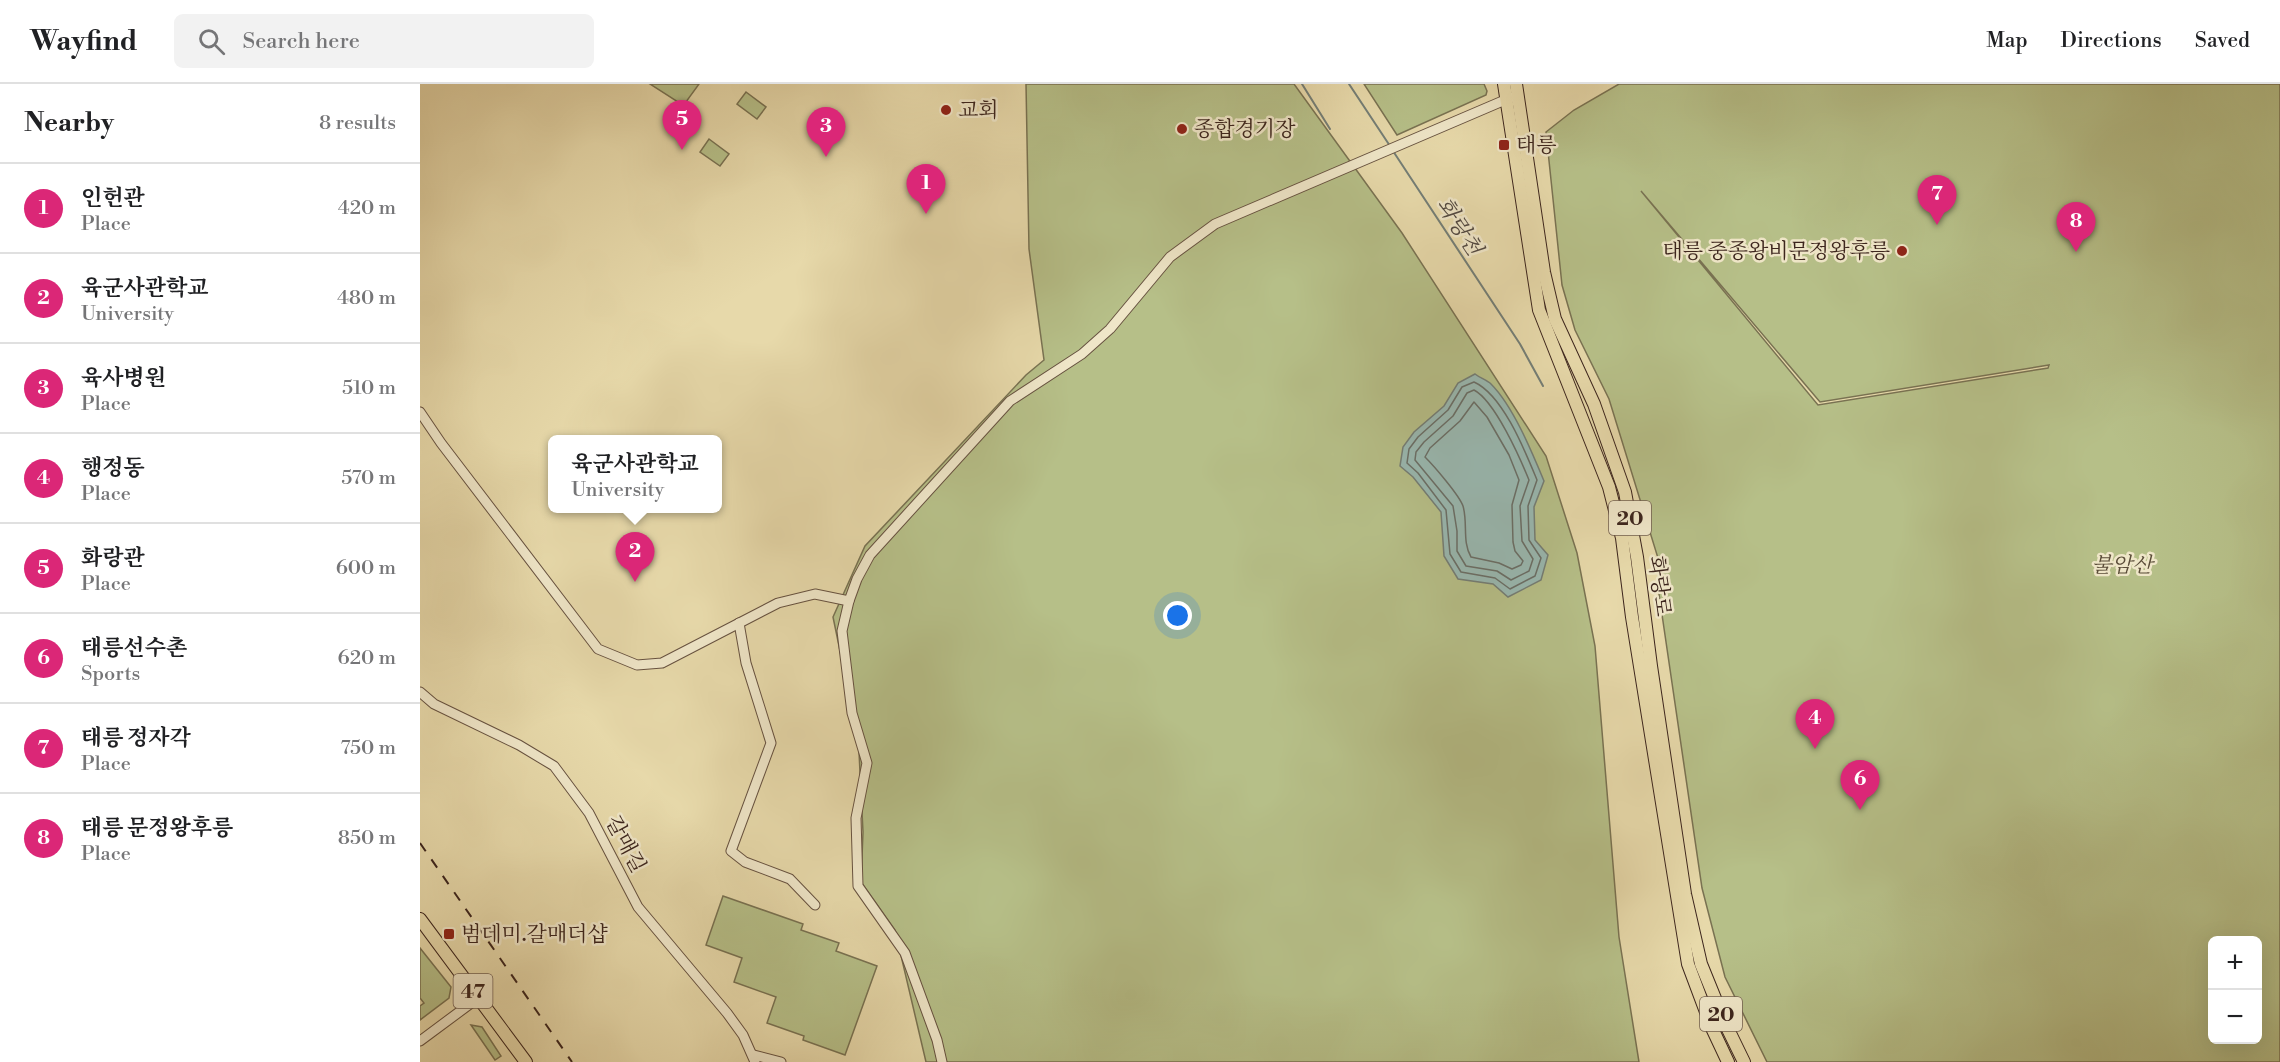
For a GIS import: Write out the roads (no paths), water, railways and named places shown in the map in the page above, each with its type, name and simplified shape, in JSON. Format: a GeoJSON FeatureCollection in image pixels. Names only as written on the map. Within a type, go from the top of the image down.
{"type":"FeatureCollection","features":[{"type":"Feature","properties":{"kind":"main road","name":"화랑로"},"geometry":{"type":"LineString","coordinates":[[1504,84],[1514,93],[1544,272],[1555,319],[1594,404],[1625,492],[1637,557],[1685,894],[1701,964],[1744,1062]]}},
{"type":"Feature","properties":{"kind":"main road","name":"화랑로"},"geometry":{"type":"LineString","coordinates":[[1514,93],[1539,310],[1608,487],[1622,538],[1632,617],[1688,964],[1712,1028],[1730,1062]]}},
{"type":"Feature","properties":{"kind":"main road","name":"47"},"geometry":{"type":"LineString","coordinates":[[420,919],[526,1062]]}},
{"type":"Feature","properties":{"kind":"street"},"geometry":{"type":"LineString","coordinates":[[942,1062],[937,1040],[905,953],[858,886],[856,818],[867,763],[852,713],[842,632],[857,579],[870,555],[1010,401],[1082,354],[1110,329],[1170,257],[1215,224],[1396,147],[1514,93]]}},
{"type":"Feature","properties":{"kind":"street"},"geometry":{"type":"LineString","coordinates":[[420,412],[441,443],[598,649],[637,664],[662,663],[778,603],[815,594],[849,601]]}},
{"type":"Feature","properties":{"kind":"street"},"geometry":{"type":"LineString","coordinates":[[738,623],[746,663],[771,743],[731,851],[745,862],[790,879],[815,905]]}},
{"type":"Feature","properties":{"kind":"street","name":"갈매길"},"geometry":{"type":"LineString","coordinates":[[420,692],[434,704],[519,745],[554,766],[590,813],[638,907],[727,1012],[754,1058]]}},
{"type":"Feature","properties":{"kind":"street"},"geometry":{"type":"LineString","coordinates":[[420,1041],[478,998]]}},
{"type":"Feature","properties":{"kind":"street"},"geometry":{"type":"LineString","coordinates":[[754,1058],[781,1062]]}},
{"type":"Feature","properties":{"kind":"water"},"geometry":{"type":"Polygon","coordinates":[[[1475,374],[1491,384],[1507,404],[1544,481],[1534,507],[1535,540],[1548,555],[1541,580],[1508,597],[1493,584],[1458,579],[1444,556],[1441,512],[1413,477],[1400,466],[1403,447],[1414,432],[1444,406],[1458,383],[1475,374]]]}},
{"type":"Feature","properties":{"kind":"waterway"},"geometry":{"type":"LineString","coordinates":[[1302,84],[1330,129]]}},
{"type":"Feature","properties":{"kind":"waterway","name":"화랑천"},"geometry":{"type":"LineString","coordinates":[[1349,84],[1390,146]]}},
{"type":"Feature","properties":{"kind":"waterway","name":"화랑천"},"geometry":{"type":"LineString","coordinates":[[1393,151],[1520,344],[1543,386]]}},
{"type":"Feature","properties":{"kind":"railway"},"geometry":{"type":"LineString","coordinates":[[420,843],[572,1062]]}},
{"type":"Feature","properties":{"kind":"place","name":"교회"},"geometry":{"type":"Point","coordinates":[946,110]}},
{"type":"Feature","properties":{"kind":"place","name":"종합경기장"},"geometry":{"type":"Point","coordinates":[1182,129]}},
{"type":"Feature","properties":{"kind":"place","name":"태릉"},"geometry":{"type":"Point","coordinates":[1504,145]}},
{"type":"Feature","properties":{"kind":"place","name":"화랑관"},"geometry":{"type":"Point","coordinates":[682,150]}},
{"type":"Feature","properties":{"kind":"place","name":"육사병원"},"geometry":{"type":"Point","coordinates":[826,157]}},
{"type":"Feature","properties":{"kind":"place","name":"인헌관"},"geometry":{"type":"Point","coordinates":[926,214]}},
{"type":"Feature","properties":{"kind":"place","name":"태릉 정자각"},"geometry":{"type":"Point","coordinates":[1937,225]}},
{"type":"Feature","properties":{"kind":"place","name":"태릉 중종왕비문정왕후릉"},"geometry":{"type":"Point","coordinates":[1902,251]}},
{"type":"Feature","properties":{"kind":"place","name":"태릉 문정왕후릉"},"geometry":{"type":"Point","coordinates":[2076,252]}},
{"type":"Feature","properties":{"kind":"place","name":"육군사관학교"},"geometry":{"type":"Point","coordinates":[635,582]}},
{"type":"Feature","properties":{"kind":"place","name":"행정동"},"geometry":{"type":"Point","coordinates":[1815,749]}},
{"type":"Feature","properties":{"kind":"place","name":"태릉선수촌"},"geometry":{"type":"Point","coordinates":[1860,810]}},
{"type":"Feature","properties":{"kind":"place","name":"범데미.갈매더샵"},"geometry":{"type":"Point","coordinates":[449,934]}},
{"type":"Feature","properties":{"kind":"park label","name":"불암산"},"geometry":{"type":"Point","coordinates":[2122,565]}}]}
